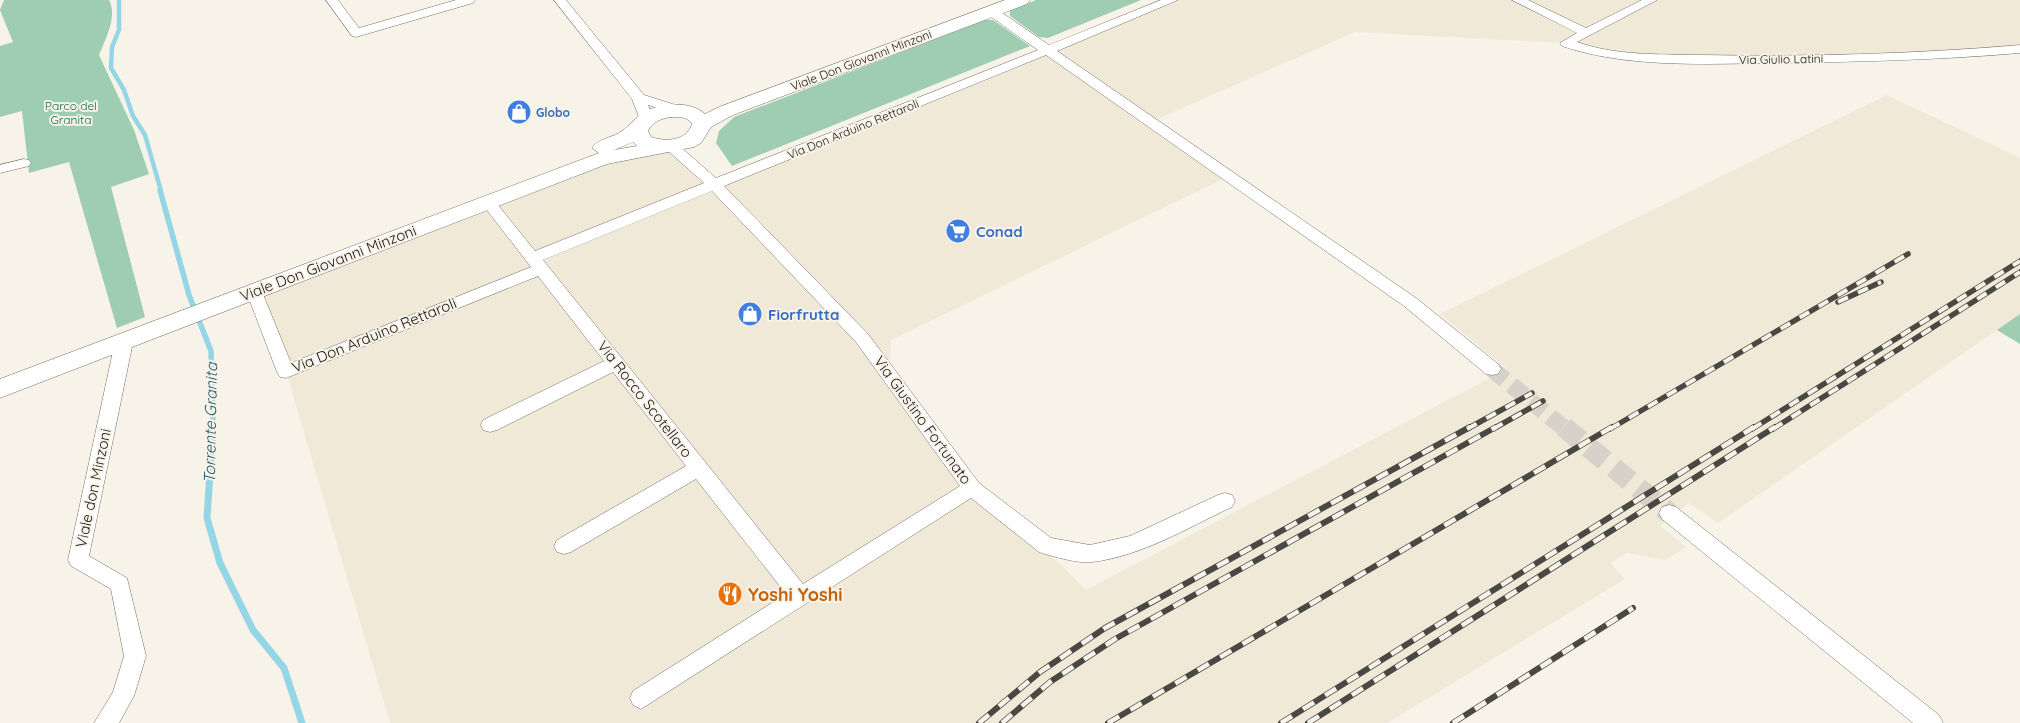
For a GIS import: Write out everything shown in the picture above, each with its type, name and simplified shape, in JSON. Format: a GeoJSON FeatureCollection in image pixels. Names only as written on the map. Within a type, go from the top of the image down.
{"type":"FeatureCollection","features":[{"type":"Feature","properties":{"kind":"main road","name":"Viale Don Giovanni Minzoni"},"geometry":{"type":"LineString","coordinates":[[0,376],[150,326],[604,147],[627,137],[643,122],[662,112],[693,119],[726,111],[993,6],[1020,0]]}},
{"type":"Feature","properties":{"kind":"main road","name":"Viale Don Giovanni Minzoni"},"geometry":{"type":"LineString","coordinates":[[228,296],[254,292],[601,159],[689,141],[693,119]]}},
{"type":"Feature","properties":{"kind":"main road"},"geometry":{"type":"LineString","coordinates":[[643,122],[638,131],[643,142],[665,146]]}},
{"type":"Feature","properties":{"kind":"main road","name":"Viale Don Giovanni Minzoni"},"geometry":{"type":"LineString","coordinates":[[0,389],[124,342],[150,326]]}},
{"type":"Feature","properties":{"kind":"street"},"geometry":{"type":"LineString","coordinates":[[332,0],[356,33],[469,0]]}},
{"type":"Feature","properties":{"kind":"street"},"geometry":{"type":"LineString","coordinates":[[560,0],[639,98],[643,122]]}},
{"type":"Feature","properties":{"kind":"street","name":"Via Don Arduino Rettaroli"},"geometry":{"type":"LineString","coordinates":[[254,292],[286,372],[715,185],[1046,49],[1172,0]]}},
{"type":"Feature","properties":{"kind":"street"},"geometry":{"type":"LineString","coordinates":[[1518,0],[1587,33],[1651,0]]}},
{"type":"Feature","properties":{"kind":"street"},"geometry":{"type":"LineString","coordinates":[[993,6],[1046,49],[1410,302],[1492,369]]}},
{"type":"Feature","properties":{"kind":"street","name":"Via Giulio Latini"},"geometry":{"type":"LineString","coordinates":[[1587,33],[1566,43],[1593,51],[1724,60],[1986,52],[2020,49]]}},
{"type":"Feature","properties":{"kind":"street"},"geometry":{"type":"LineString","coordinates":[[639,98],[693,119],[696,158],[699,169]]}},
{"type":"Feature","properties":{"kind":"street","name":"Via Giustino Fortunato"},"geometry":{"type":"LineString","coordinates":[[665,146],[699,169],[862,338],[972,488],[1046,546],[1090,554],[1134,544],[1225,501]]}},
{"type":"Feature","properties":{"kind":"street"},"geometry":{"type":"LineString","coordinates":[[0,169],[24,163]]}},
{"type":"Feature","properties":{"kind":"street","name":"Via Rocco Scotellaro"},"geometry":{"type":"LineString","coordinates":[[488,202],[801,597]]}},
{"type":"Feature","properties":{"kind":"street","name":"Viale don Minzoni"},"geometry":{"type":"LineString","coordinates":[[106,723],[123,696],[135,656],[120,584],[78,560],[124,342]]}},
{"type":"Feature","properties":{"kind":"street"},"geometry":{"type":"LineString","coordinates":[[490,425],[616,363]]}},
{"type":"Feature","properties":{"kind":"street"},"geometry":{"type":"LineString","coordinates":[[564,546],[699,468]]}},
{"type":"Feature","properties":{"kind":"street"},"geometry":{"type":"LineString","coordinates":[[641,698],[972,488]]}},
{"type":"Feature","properties":{"kind":"street"},"geometry":{"type":"LineString","coordinates":[[1669,513],[1931,723]]}},
{"type":"Feature","properties":{"kind":"shaded area"},"geometry":{"type":"Polygon","coordinates":[[[1172,0],[2020,0],[2020,49],[1763,60],[1623,54],[1566,43],[1355,32],[1151,122],[1229,176],[891,340],[889,374],[972,488],[1060,564],[1086,590],[1507,369],[1440,314],[1887,95],[2020,158],[2020,314],[1718,523],[1689,503],[1660,526],[1686,547],[1666,560],[1627,553],[1610,563],[1625,579],[1387,723],[390,723],[286,372],[254,291],[601,159],[671,146],[716,185],[1172,0]]]}},
{"type":"Feature","properties":{"kind":"green space","name":"Parco del Granita"},"geometry":{"type":"Polygon","coordinates":[[[4,0],[109,0],[112,13],[111,20],[99,55],[134,130],[149,174],[111,187],[145,317],[117,328],[69,162],[29,173],[22,111],[0,117],[0,46],[13,42],[0,10],[4,0]]]}},
{"type":"Feature","properties":{"kind":"green space"},"geometry":{"type":"Polygon","coordinates":[[[1036,0],[1141,0],[1048,38],[1039,37],[1010,16],[1010,10],[1036,0]]]}},
{"type":"Feature","properties":{"kind":"green space"},"geometry":{"type":"Polygon","coordinates":[[[984,20],[993,20],[1030,46],[732,166],[716,143],[719,131],[734,117],[984,20]]]}},
{"type":"Feature","properties":{"kind":"green space"},"geometry":{"type":"Polygon","coordinates":[[[2020,314],[2020,344],[1997,330],[2020,314]]]}},
{"type":"Feature","properties":{"kind":"waterway","name":"Torrente Granita"},"geometry":{"type":"LineString","coordinates":[[119,0],[119,30],[112,47],[111,68],[124,90],[133,116],[145,135],[161,191]]}},
{"type":"Feature","properties":{"kind":"waterway","name":"Torrente Granita"},"geometry":{"type":"LineString","coordinates":[[160,190],[189,295],[211,351],[213,428]]}},
{"type":"Feature","properties":{"kind":"waterway","name":"Torrente Granita"},"geometry":{"type":"LineString","coordinates":[[213,428],[207,518],[220,563],[253,630],[284,668],[302,723]]}},
{"type":"Feature","properties":{"kind":"tunnel"},"geometry":{"type":"LineString","coordinates":[[1492,369],[1565,429]]}},
{"type":"Feature","properties":{"kind":"tunnel"},"geometry":{"type":"LineString","coordinates":[[1564,427],[1669,513]]}},
{"type":"Feature","properties":{"kind":"railway"},"geometry":{"type":"LineString","coordinates":[[1610,429],[1908,254]]}},
{"type":"Feature","properties":{"kind":"railway"},"geometry":{"type":"LineString","coordinates":[[1752,429],[2020,261]]}},
{"type":"Feature","properties":{"kind":"railway"},"geometry":{"type":"LineString","coordinates":[[1773,429],[2020,272]]}},
{"type":"Feature","properties":{"kind":"railway"},"geometry":{"type":"LineString","coordinates":[[1838,302],[1881,282]]}},
{"type":"Feature","properties":{"kind":"railway"},"geometry":{"type":"LineString","coordinates":[[1467,429],[1532,393]]}},
{"type":"Feature","properties":{"kind":"railway"},"geometry":{"type":"LineString","coordinates":[[1493,429],[1543,401]]}},
{"type":"Feature","properties":{"kind":"railway"},"geometry":{"type":"LineString","coordinates":[[979,723],[1040,672],[1105,628],[1470,427]]}},
{"type":"Feature","properties":{"kind":"railway"},"geometry":{"type":"LineString","coordinates":[[1002,723],[1050,682],[1115,639],[1496,427]]}},
{"type":"Feature","properties":{"kind":"railway"},"geometry":{"type":"LineString","coordinates":[[1108,723],[1612,427]]}},
{"type":"Feature","properties":{"kind":"railway"},"geometry":{"type":"LineString","coordinates":[[1281,723],[1754,427]]}},
{"type":"Feature","properties":{"kind":"railway"},"geometry":{"type":"LineString","coordinates":[[1308,723],[1775,427]]}},
{"type":"Feature","properties":{"kind":"railway"},"geometry":{"type":"LineString","coordinates":[[1453,723],[1633,608]]}},
{"type":"Feature","properties":{"kind":"place","name":"Globo"},"geometry":{"type":"Point","coordinates":[519,112]}},
{"type":"Feature","properties":{"kind":"place","name":"Conad"},"geometry":{"type":"Point","coordinates":[958,231]}},
{"type":"Feature","properties":{"kind":"place","name":"Fiorfrutta"},"geometry":{"type":"Point","coordinates":[750,314]}},
{"type":"Feature","properties":{"kind":"place","name":"Yoshi Yoshi"},"geometry":{"type":"Point","coordinates":[730,594]}}]}
